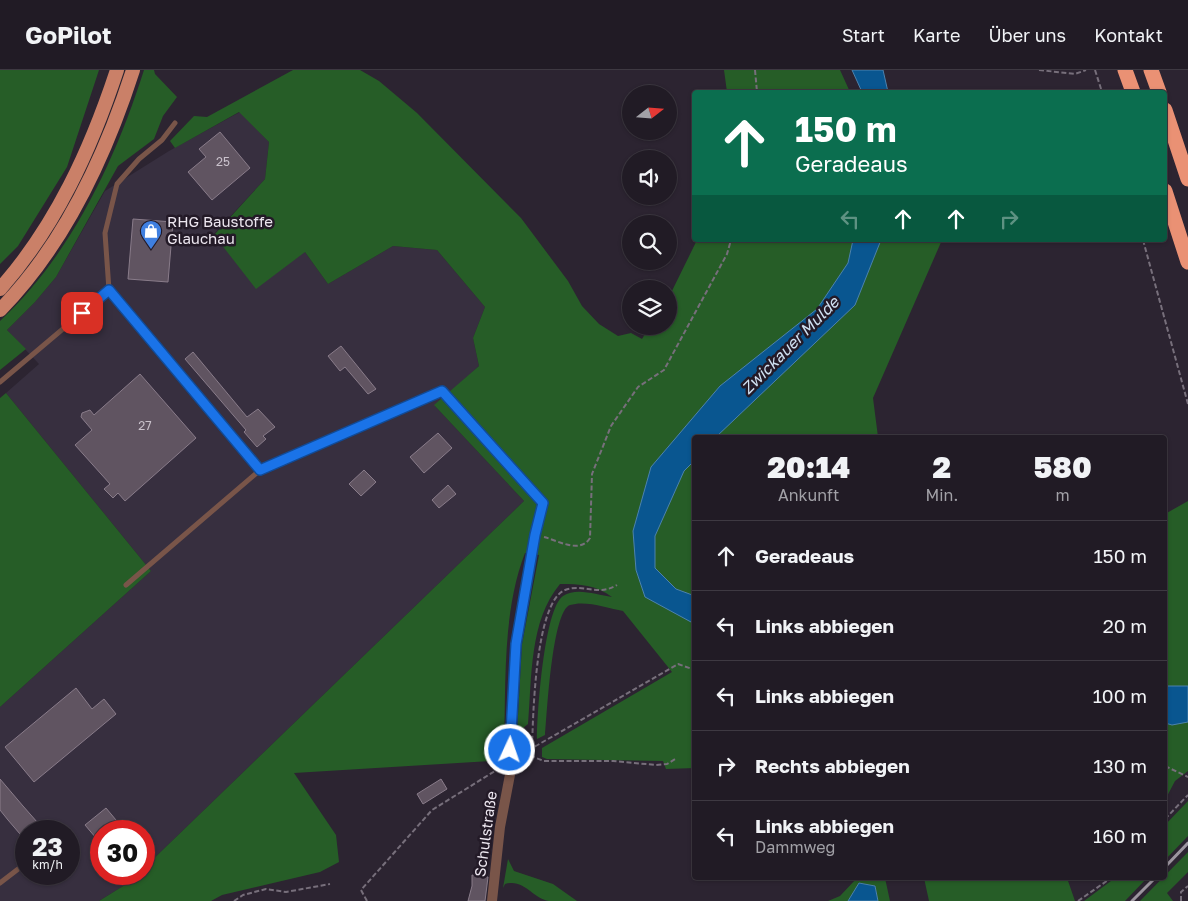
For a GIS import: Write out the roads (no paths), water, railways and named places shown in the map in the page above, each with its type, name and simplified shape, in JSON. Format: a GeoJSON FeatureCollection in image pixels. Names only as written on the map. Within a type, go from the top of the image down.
{"type":"FeatureCollection","features":[{"type":"Feature","properties":{"kind":"highway"},"geometry":{"type":"LineString","coordinates":[[1125,70],[1132,90]]}},
{"type":"Feature","properties":{"kind":"highway"},"geometry":{"type":"LineString","coordinates":[[1151,70],[1158,90]]}},
{"type":"Feature","properties":{"kind":"highway"},"geometry":{"type":"LineString","coordinates":[[1167,116],[1188,179]]}},
{"type":"Feature","properties":{"kind":"highway"},"geometry":{"type":"LineString","coordinates":[[1167,197],[1188,262]]}},
{"type":"Feature","properties":{"kind":"main road"},"geometry":{"type":"LineString","coordinates":[[0,289],[36,246],[62,201],[86,152],[117,70]]}},
{"type":"Feature","properties":{"kind":"main road"},"geometry":{"type":"LineString","coordinates":[[0,310],[32,274],[79,201],[99,162],[133,70]]}},
{"type":"Feature","properties":{"kind":"street","name":"Schulstraße"},"geometry":{"type":"LineString","coordinates":[[492,901],[500,827],[513,759],[510,750],[516,644],[535,535]]}},
{"type":"Feature","properties":{"kind":"lane"},"geometry":{"type":"LineString","coordinates":[[175,123],[162,140],[139,159],[117,184],[105,233],[109,290],[260,470]]}},
{"type":"Feature","properties":{"kind":"lane"},"geometry":{"type":"LineString","coordinates":[[0,382],[109,290]]}},
{"type":"Feature","properties":{"kind":"lane"},"geometry":{"type":"LineString","coordinates":[[126,585],[260,470],[442,391],[543,503],[535,535]]}},
{"type":"Feature","properties":{"kind":"lane"},"geometry":{"type":"LineString","coordinates":[[0,883],[15,871]]}},
{"type":"Feature","properties":{"kind":"water"},"geometry":{"type":"Polygon","coordinates":[[[852,70],[883,70],[888,90],[861,90],[852,70]]]}},
{"type":"Feature","properties":{"kind":"water","name":"Zwickauer Mulde"},"geometry":{"type":"Polygon","coordinates":[[[853,242],[880,242],[855,305],[718,435],[692,435],[692,463],[684,471],[655,536],[655,568],[676,589],[692,595],[691,622],[645,597],[636,570],[633,531],[651,467],[720,386],[817,309],[848,263],[853,242]]]}},
{"type":"Feature","properties":{"kind":"water"},"geometry":{"type":"Polygon","coordinates":[[[1167,686],[1188,686],[1188,722],[1172,725],[1167,724],[1167,686]]]}},
{"type":"Feature","properties":{"kind":"water"},"geometry":{"type":"Polygon","coordinates":[[[859,883],[875,886],[878,901],[848,901],[859,883]]]}},
{"type":"Feature","properties":{"kind":"railway"},"geometry":{"type":"LineString","coordinates":[[1167,865],[1188,843]]}},
{"type":"Feature","properties":{"kind":"railway"},"geometry":{"type":"LineString","coordinates":[[1132,901],[1153,880]]}},
{"type":"Feature","properties":{"kind":"place","name":"RHG Baustoffe Glauchau"},"geometry":{"type":"Point","coordinates":[151,250]}}]}
